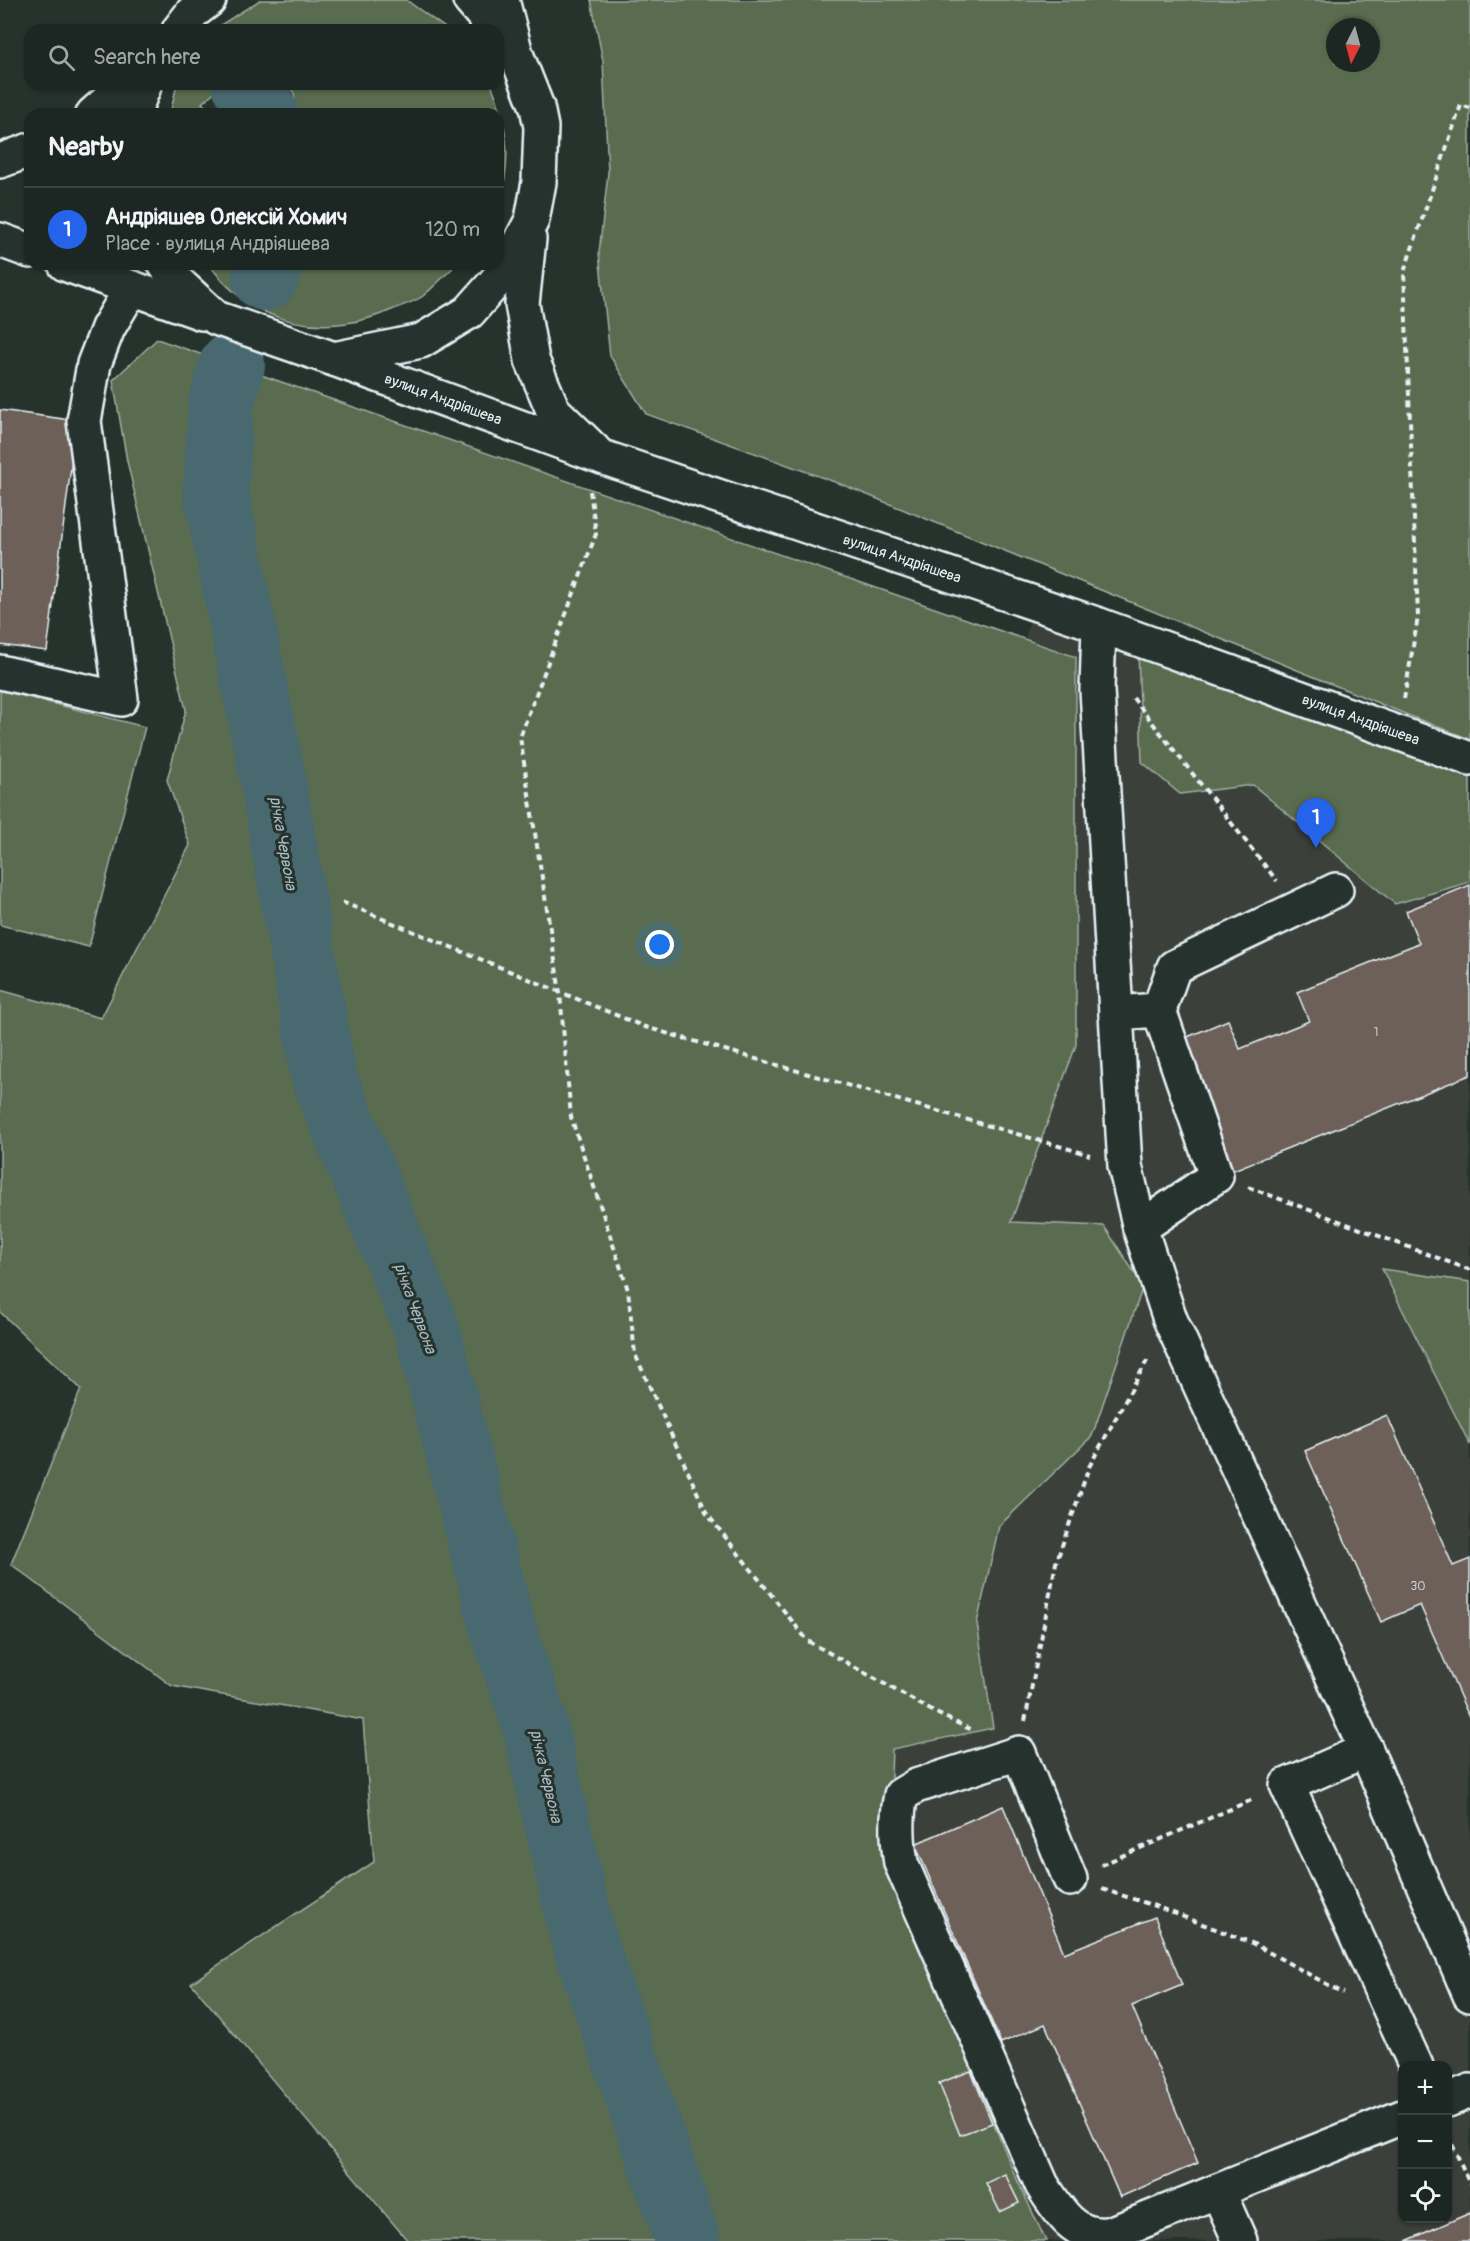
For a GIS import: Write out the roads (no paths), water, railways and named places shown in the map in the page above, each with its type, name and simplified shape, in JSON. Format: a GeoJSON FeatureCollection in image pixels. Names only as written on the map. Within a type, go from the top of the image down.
{"type":"FeatureCollection","features":[{"type":"Feature","properties":{"kind":"street"},"geometry":{"type":"LineString","coordinates":[[183,24],[193,12],[209,0]]}},
{"type":"Feature","properties":{"kind":"street"},"geometry":{"type":"LineString","coordinates":[[470,0],[490,24]]}},
{"type":"Feature","properties":{"kind":"street"},"geometry":{"type":"LineString","coordinates":[[502,0],[503,24]]}},
{"type":"Feature","properties":{"kind":"street"},"geometry":{"type":"LineString","coordinates":[[504,41],[537,106],[541,127],[539,182],[531,220],[522,304],[532,360],[553,410],[596,470]]}},
{"type":"Feature","properties":{"kind":"street"},"geometry":{"type":"LineString","coordinates":[[100,108],[120,90]]}},
{"type":"Feature","properties":{"kind":"street"},"geometry":{"type":"LineString","coordinates":[[135,108],[143,90]]}},
{"type":"Feature","properties":{"kind":"street"},"geometry":{"type":"LineString","coordinates":[[0,161],[24,152]]}},
{"type":"Feature","properties":{"kind":"street"},"geometry":{"type":"LineString","coordinates":[[334,359],[421,341],[469,312],[506,270],[531,220]]}},
{"type":"Feature","properties":{"kind":"street"},"geometry":{"type":"LineString","coordinates":[[0,240],[24,249]]}},
{"type":"Feature","properties":{"kind":"street"},"geometry":{"type":"LineString","coordinates":[[83,270],[216,318]]}},
{"type":"Feature","properties":{"kind":"street"},"geometry":{"type":"LineString","coordinates":[[169,270],[175,280],[216,318]]}},
{"type":"Feature","properties":{"kind":"street"},"geometry":{"type":"LineString","coordinates":[[0,672],[121,699],[84,422],[94,364],[108,328],[124,301],[135,289]]}},
{"type":"Feature","properties":{"kind":"street","name":"вулиця Андріяшева"},"geometry":{"type":"LineString","coordinates":[[216,318],[334,359],[596,470],[1099,639],[1398,733],[1470,759]]}},
{"type":"Feature","properties":{"kind":"street"},"geometry":{"type":"LineString","coordinates":[[1099,639],[1097,690],[1125,1166],[1140,1228],[1170,1319],[1366,1750],[1470,1995]]}},
{"type":"Feature","properties":{"kind":"street"},"geometry":{"type":"LineString","coordinates":[[1140,1228],[1216,1176],[1159,1010],[1174,967],[1336,890]]}},
{"type":"Feature","properties":{"kind":"street"},"geometry":{"type":"LineString","coordinates":[[1116,1013],[1159,1010]]}},
{"type":"Feature","properties":{"kind":"street"},"geometry":{"type":"LineString","coordinates":[[1366,1750],[1287,1785],[1414,2061]]}},
{"type":"Feature","properties":{"kind":"street"},"geometry":{"type":"LineString","coordinates":[[1070,1879],[1019,1753],[916,1786],[901,1795],[897,1813],[897,1841],[901,1863],[1042,2186],[1061,2213],[1075,2227],[1089,2234],[1106,2234],[1128,2227],[1398,2119]]}},
{"type":"Feature","properties":{"kind":"street"},"geometry":{"type":"LineString","coordinates":[[1452,2098],[1470,2091]]}},
{"type":"Feature","properties":{"kind":"street"},"geometry":{"type":"LineString","coordinates":[[1218,2191],[1240,2241]]}},
{"type":"Feature","properties":{"kind":"waterway"},"geometry":{"type":"LineString","coordinates":[[249,90],[262,108]]}},
{"type":"Feature","properties":{"kind":"waterway"},"geometry":{"type":"LineString","coordinates":[[265,278],[268,270]]}},
{"type":"Feature","properties":{"kind":"waterway","name":"річка Червона"},"geometry":{"type":"LineString","coordinates":[[232,365],[221,404],[216,492],[271,769],[324,1078],[427,1329],[502,1626],[534,1722],[584,1941],[688,2241]]}},
{"type":"Feature","properties":{"kind":"place","name":"Андріяшев Олексій Хомич"},"geometry":{"type":"Point","coordinates":[1316,848]}}]}
